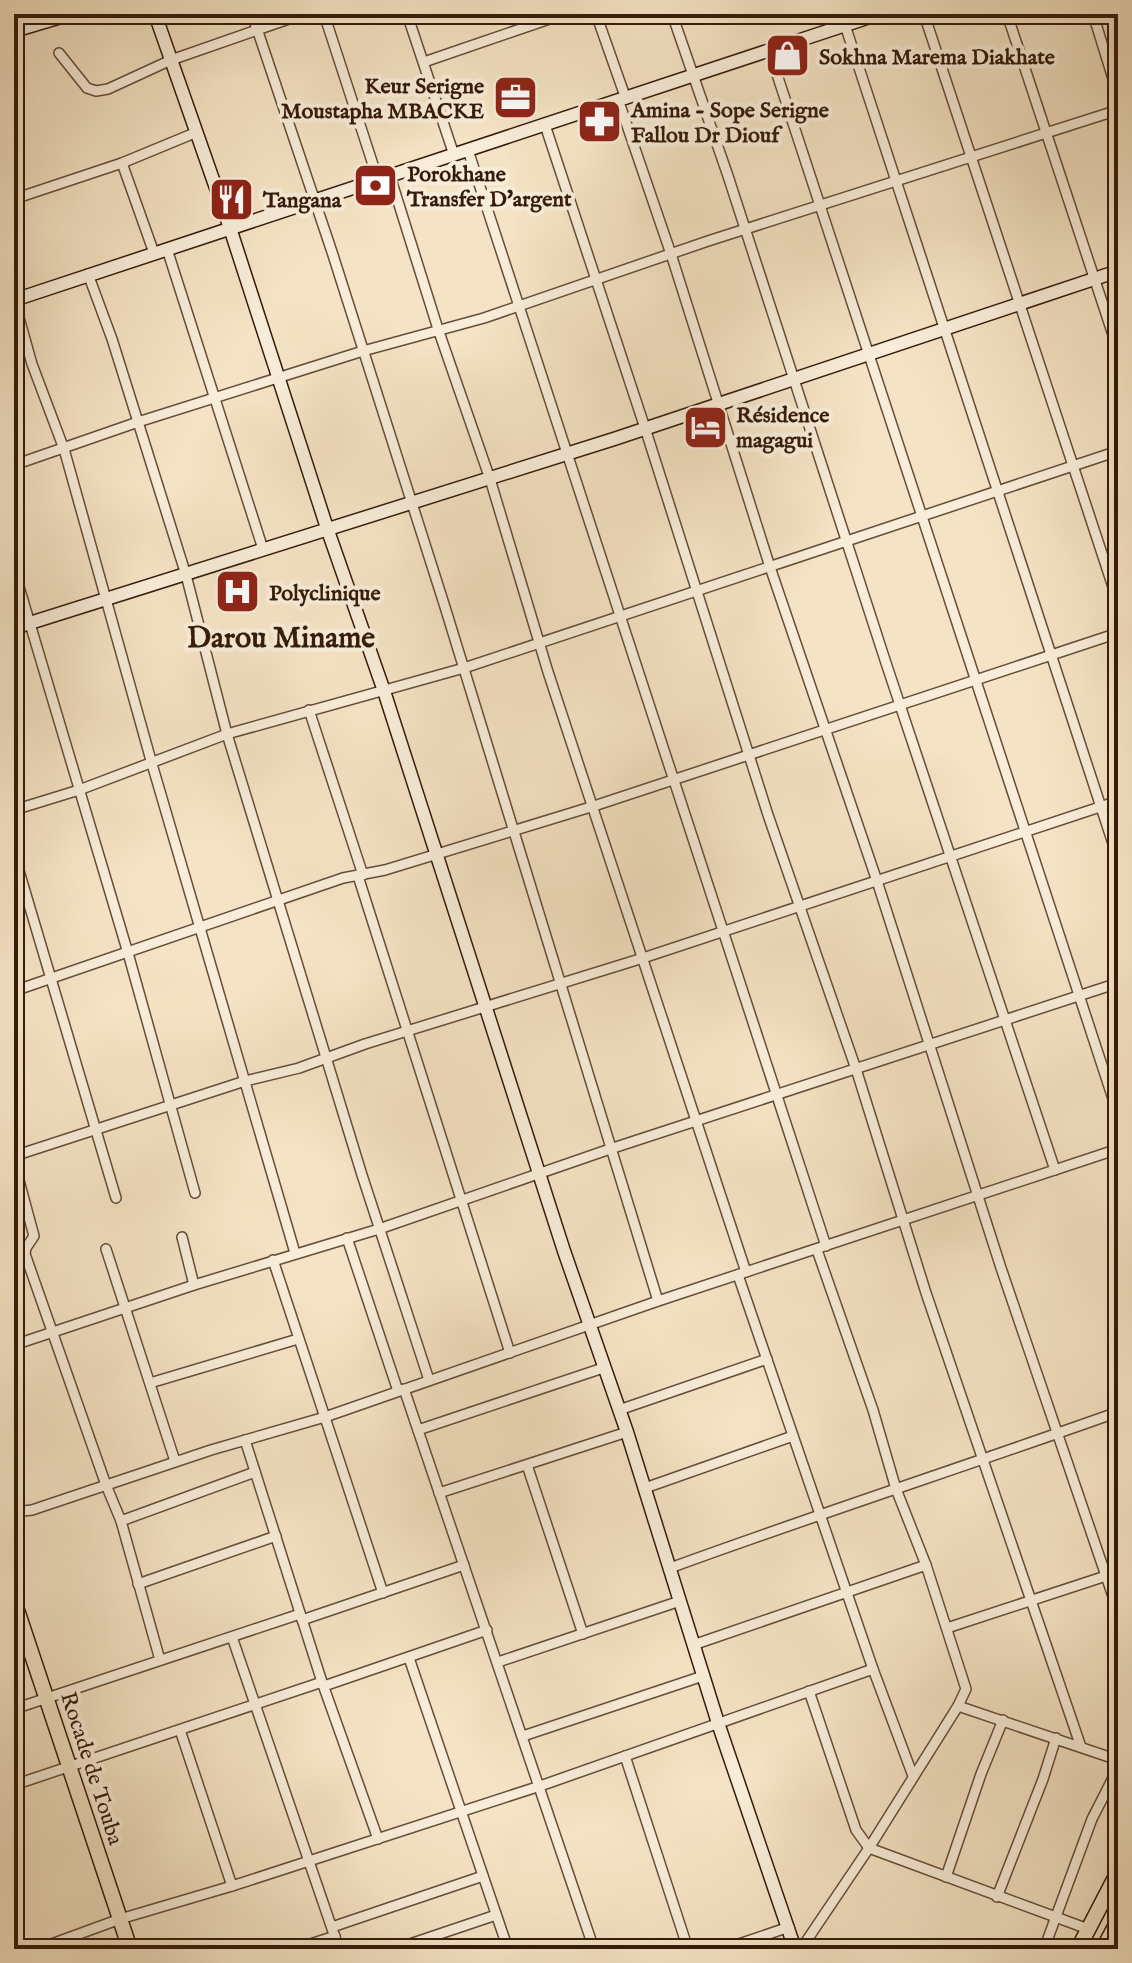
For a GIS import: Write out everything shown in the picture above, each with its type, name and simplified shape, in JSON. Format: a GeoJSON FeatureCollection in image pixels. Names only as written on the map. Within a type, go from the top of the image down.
{"type":"FeatureCollection","features":[{"type":"Feature","properties":{"kind":"main road","name":"Rocade de Touba"},"geometry":{"type":"LineString","coordinates":[[14,1601],[130,1949]]}},
{"type":"Feature","properties":{"kind":"main road"},"geometry":{"type":"LineString","coordinates":[[1078,1949],[1118,1872]]}},
{"type":"Feature","properties":{"kind":"main road"},"geometry":{"type":"LineString","coordinates":[[1103,1949],[1118,1921]]}},
{"type":"Feature","properties":{"kind":"street"},"geometry":{"type":"LineString","coordinates":[[14,31],[71,14]]}},
{"type":"Feature","properties":{"kind":"street"},"geometry":{"type":"LineString","coordinates":[[155,14],[230,228],[327,528],[384,691],[603,1368],[627,1432],[718,1723],[798,1949]]}},
{"type":"Feature","properties":{"kind":"street"},"geometry":{"type":"LineString","coordinates":[[252,14],[464,668],[658,1301]]}},
{"type":"Feature","properties":{"kind":"street"},"geometry":{"type":"LineString","coordinates":[[59,53],[87,88],[96,91],[108,89],[171,60],[303,14]]}},
{"type":"Feature","properties":{"kind":"street"},"geometry":{"type":"LineString","coordinates":[[324,14],[490,479],[539,643],[697,1121],[767,1359],[913,1776]]}},
{"type":"Feature","properties":{"kind":"street"},"geometry":{"type":"LineString","coordinates":[[407,14],[454,155]]}},
{"type":"Feature","properties":{"kind":"street"},"geometry":{"type":"LineString","coordinates":[[424,62],[564,14]]}},
{"type":"Feature","properties":{"kind":"street"},"geometry":{"type":"LineString","coordinates":[[596,14],[770,567],[1118,1611]]}},
{"type":"Feature","properties":{"kind":"street"},"geometry":{"type":"LineString","coordinates":[[672,14],[1055,1170]]}},
{"type":"Feature","properties":{"kind":"street"},"geometry":{"type":"LineString","coordinates":[[295,1253],[152,764],[64,449],[32,364],[14,300],[879,14]]}},
{"type":"Feature","properties":{"kind":"street"},"geometry":{"type":"LineString","coordinates":[[924,14],[1118,602]]}},
{"type":"Feature","properties":{"kind":"street"},"geometry":{"type":"LineString","coordinates":[[1007,14],[1118,350]]}},
{"type":"Feature","properties":{"kind":"street"},"geometry":{"type":"LineString","coordinates":[[1093,14],[1118,95]]}},
{"type":"Feature","properties":{"kind":"street"},"geometry":{"type":"LineString","coordinates":[[845,25],[1118,859]]}},
{"type":"Feature","properties":{"kind":"street"},"geometry":{"type":"LineString","coordinates":[[769,50],[1118,1114]]}},
{"type":"Feature","properties":{"kind":"street"},"geometry":{"type":"LineString","coordinates":[[14,465],[278,377],[520,307],[745,229],[1118,110]]}},
{"type":"Feature","properties":{"kind":"street"},"geometry":{"type":"LineString","coordinates":[[545,125],[768,815],[856,1069],[903,1222],[1081,1747]]}},
{"type":"Feature","properties":{"kind":"street"},"geometry":{"type":"LineString","coordinates":[[14,199],[122,163],[197,132]]}},
{"type":"Feature","properties":{"kind":"street"},"geometry":{"type":"LineString","coordinates":[[468,150],[777,1095],[896,1489],[926,1565],[965,1685],[958,1706],[869,1848],[798,1949]]}},
{"type":"Feature","properties":{"kind":"street"},"geometry":{"type":"LineString","coordinates":[[122,163],[160,251],[215,398],[263,549]]}},
{"type":"Feature","properties":{"kind":"street"},"geometry":{"type":"LineString","coordinates":[[14,628],[490,479],[1118,271]]}},
{"type":"Feature","properties":{"kind":"street"},"geometry":{"type":"LineString","coordinates":[[88,274],[186,575],[227,734],[379,1229],[429,1380]]}},
{"type":"Feature","properties":{"kind":"street"},"geometry":{"type":"LineString","coordinates":[[14,810],[152,764],[227,734],[464,668],[1118,451]]}},
{"type":"Feature","properties":{"kind":"street"},"geometry":{"type":"LineString","coordinates":[[14,570],[128,953],[195,1193]]}},
{"type":"Feature","properties":{"kind":"street"},"geometry":{"type":"LineString","coordinates":[[14,991],[343,878],[594,806],[1118,633]]}},
{"type":"Feature","properties":{"kind":"street"},"geometry":{"type":"LineString","coordinates":[[309,710],[510,1353]]}},
{"type":"Feature","properties":{"kind":"street"},"geometry":{"type":"LineString","coordinates":[[160,1660],[121,1521],[25,1254],[34,1236],[14,1159],[245,1081],[299,1068],[643,958],[1118,801]]}},
{"type":"Feature","properties":{"kind":"street"},"geometry":{"type":"LineString","coordinates":[[14,854],[116,1198]]}},
{"type":"Feature","properties":{"kind":"street"},"geometry":{"type":"LineString","coordinates":[[14,1345],[194,1285],[379,1229],[610,1149],[1118,983]]}},
{"type":"Feature","properties":{"kind":"street"},"geometry":{"type":"LineString","coordinates":[[14,1507],[23,1511],[32,1510],[175,1461],[325,1417],[658,1301],[1118,1149]]}},
{"type":"Feature","properties":{"kind":"street"},"geometry":{"type":"LineString","coordinates":[[182,1237],[194,1285]]}},
{"type":"Feature","properties":{"kind":"street"},"geometry":{"type":"LineString","coordinates":[[347,1238],[418,1430],[594,1949]]}},
{"type":"Feature","properties":{"kind":"street"},"geometry":{"type":"LineString","coordinates":[[106,1249],[175,1461]]}},
{"type":"Feature","properties":{"kind":"street"},"geometry":{"type":"LineString","coordinates":[[273,1260],[383,1593]]}},
{"type":"Feature","properties":{"kind":"street"},"geometry":{"type":"LineString","coordinates":[[150,1383],[298,1339]]}},
{"type":"Feature","properties":{"kind":"street"},"geometry":{"type":"LineString","coordinates":[[619,1410],[767,1359]]}},
{"type":"Feature","properties":{"kind":"street"},"geometry":{"type":"LineString","coordinates":[[418,1430],[603,1368]]}},
{"type":"Feature","properties":{"kind":"street"},"geometry":{"type":"LineString","coordinates":[[670,1568],[820,1513],[984,1460],[1118,1412]]}},
{"type":"Feature","properties":{"kind":"street"},"geometry":{"type":"LineString","coordinates":[[439,1493],[627,1432]]}},
{"type":"Feature","properties":{"kind":"street"},"geometry":{"type":"LineString","coordinates":[[645,1488],[793,1436]]}},
{"type":"Feature","properties":{"kind":"street"},"geometry":{"type":"LineString","coordinates":[[245,1440],[323,1684],[378,1839]]}},
{"type":"Feature","properties":{"kind":"street"},"geometry":{"type":"LineString","coordinates":[[527,1465],[583,1634]]}},
{"type":"Feature","properties":{"kind":"street"},"geometry":{"type":"LineString","coordinates":[[121,1521],[255,1472]]}},
{"type":"Feature","properties":{"kind":"street"},"geometry":{"type":"LineString","coordinates":[[138,1584],[276,1536]]}},
{"type":"Feature","properties":{"kind":"street"},"geometry":{"type":"LineString","coordinates":[[14,1709],[464,1565]]}},
{"type":"Feature","properties":{"kind":"street"},"geometry":{"type":"LineString","coordinates":[[693,1645],[926,1565]]}},
{"type":"Feature","properties":{"kind":"street"},"geometry":{"type":"LineString","coordinates":[[947,1628],[1118,1572]]}},
{"type":"Feature","properties":{"kind":"street"},"geometry":{"type":"LineString","coordinates":[[498,1662],[680,1601]]}},
{"type":"Feature","properties":{"kind":"street"},"geometry":{"type":"LineString","coordinates":[[14,1785],[487,1630]]}},
{"type":"Feature","properties":{"kind":"street"},"geometry":{"type":"LineString","coordinates":[[232,1637],[339,1949]]}},
{"type":"Feature","properties":{"kind":"street"},"geometry":{"type":"LineString","coordinates":[[409,1658],[508,1949]]}},
{"type":"Feature","properties":{"kind":"street"},"geometry":{"type":"LineString","coordinates":[[38,1949],[120,1919],[540,1786],[873,1669]]}},
{"type":"Feature","properties":{"kind":"street"},"geometry":{"type":"LineString","coordinates":[[523,1736],[703,1676]]}},
{"type":"Feature","properties":{"kind":"street"},"geometry":{"type":"LineString","coordinates":[[809,1691],[856,1830],[869,1848],[1088,1929]]}},
{"type":"Feature","properties":{"kind":"street"},"geometry":{"type":"LineString","coordinates":[[958,1706],[1118,1760]]}},
{"type":"Feature","properties":{"kind":"street"},"geometry":{"type":"LineString","coordinates":[[946,1877],[1003,1720]]}},
{"type":"Feature","properties":{"kind":"street"},"geometry":{"type":"LineString","coordinates":[[180,1730],[232,1886]]}},
{"type":"Feature","properties":{"kind":"street"},"geometry":{"type":"LineString","coordinates":[[997,1897],[1056,1738]]}},
{"type":"Feature","properties":{"kind":"street"},"geometry":{"type":"LineString","coordinates":[[625,1756],[688,1949]]}},
{"type":"Feature","properties":{"kind":"street"},"geometry":{"type":"LineString","coordinates":[[1044,1949],[1092,1819],[1118,1768]]}},
{"type":"Feature","properties":{"kind":"street"},"geometry":{"type":"LineString","coordinates":[[295,1949],[483,1876]]}},
{"type":"Feature","properties":{"kind":"street"},"geometry":{"type":"LineString","coordinates":[[395,1949],[422,1945],[496,1915]]}},
{"type":"Feature","properties":{"kind":"street"},"geometry":{"type":"LineString","coordinates":[[724,1949],[789,1927]]}},
{"type":"Feature","properties":{"kind":"place","name":"Sokhna Marema Diakhate"},"geometry":{"type":"Point","coordinates":[788,56]}},
{"type":"Feature","properties":{"kind":"place","name":"Keur Serigne Moustapha MBACKE"},"geometry":{"type":"Point","coordinates":[515,98]}},
{"type":"Feature","properties":{"kind":"place","name":"Amina - Sope Serigne Fallou Dr Diouf"},"geometry":{"type":"Point","coordinates":[600,122]}},
{"type":"Feature","properties":{"kind":"place","name":"Porokhane Transfer D'argent"},"geometry":{"type":"Point","coordinates":[376,186]}},
{"type":"Feature","properties":{"kind":"place","name":"Tangana"},"geometry":{"type":"Point","coordinates":[232,199]}},
{"type":"Feature","properties":{"kind":"place","name":"Résidence magagui"},"geometry":{"type":"Point","coordinates":[705,427]}},
{"type":"Feature","properties":{"kind":"place","name":"Polyclinique"},"geometry":{"type":"Point","coordinates":[238,592]}},
{"type":"Feature","properties":{"kind":"district","name":"Darou Miname"},"geometry":{"type":"Point","coordinates":[281,637]}}]}
